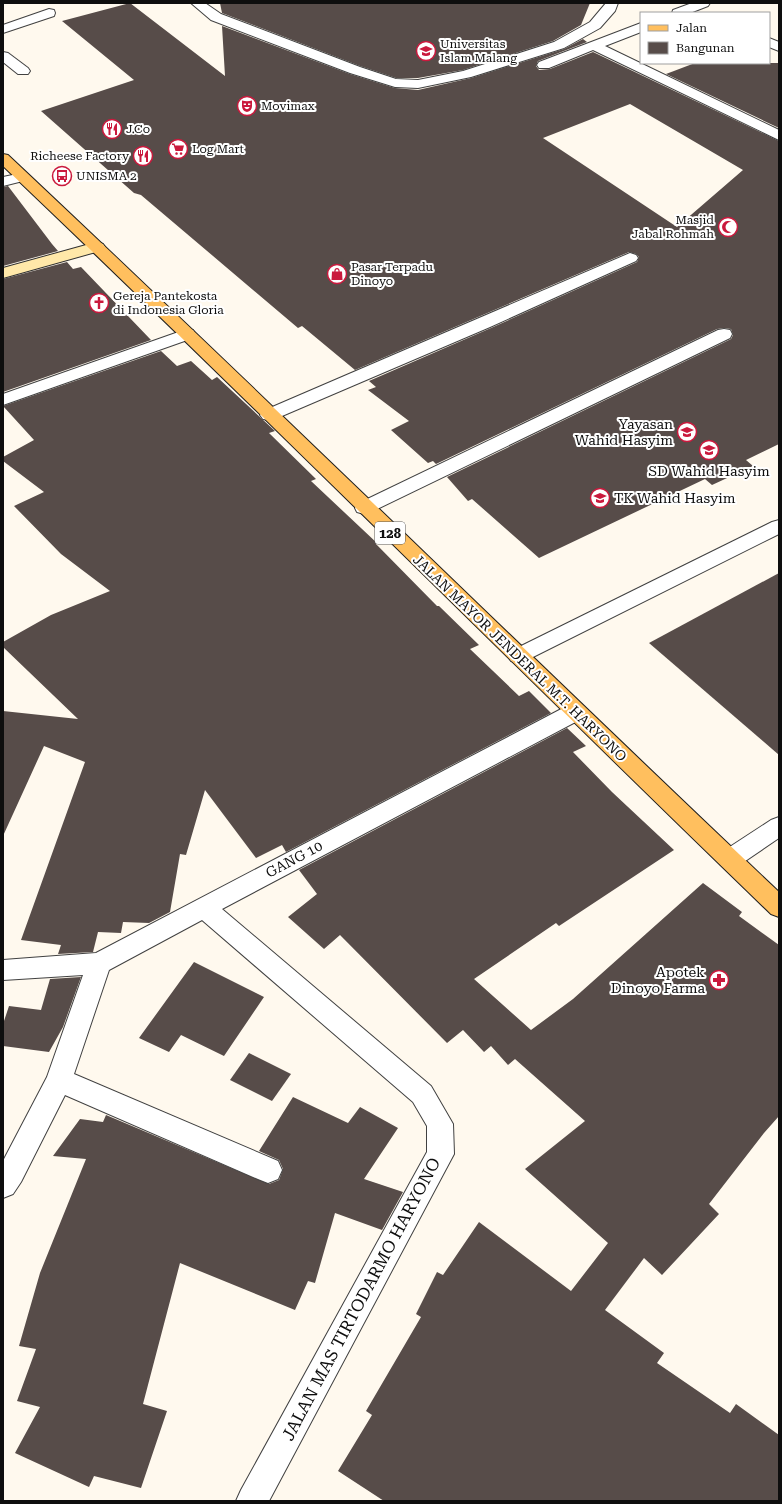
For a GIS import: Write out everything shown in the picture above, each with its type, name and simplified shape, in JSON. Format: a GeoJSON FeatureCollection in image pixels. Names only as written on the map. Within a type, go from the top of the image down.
{"type":"FeatureCollection","features":[{"type":"Feature","properties":{"kind":"main road","name":"JALAN MAYOR JENDERAL M.T. HARYONO"},"geometry":{"type":"LineString","coordinates":[[3,158],[187,334],[575,712],[730,858],[779,907]]}},
{"type":"Feature","properties":{"kind":"main road"},"geometry":{"type":"LineString","coordinates":[[3,273],[97,247]]}},
{"type":"Feature","properties":{"kind":"street"},"geometry":{"type":"LineString","coordinates":[[197,3],[216,17],[355,70],[395,83],[418,84],[466,74],[559,45],[595,25],[610,8],[612,3]]}},
{"type":"Feature","properties":{"kind":"street"},"geometry":{"type":"LineString","coordinates":[[681,12],[700,5]]}},
{"type":"Feature","properties":{"kind":"street"},"geometry":{"type":"LineString","coordinates":[[3,29],[49,13]]}},
{"type":"Feature","properties":{"kind":"street"},"geometry":{"type":"LineString","coordinates":[[544,65],[640,27]]}},
{"type":"Feature","properties":{"kind":"street"},"geometry":{"type":"LineString","coordinates":[[595,46],[779,136]]}},
{"type":"Feature","properties":{"kind":"street"},"geometry":{"type":"LineString","coordinates":[[3,56],[23,71]]}},
{"type":"Feature","properties":{"kind":"street"},"geometry":{"type":"LineString","coordinates":[[3,182],[22,176]]}},
{"type":"Feature","properties":{"kind":"street"},"geometry":{"type":"LineString","coordinates":[[269,415],[484,323],[630,258]]}},
{"type":"Feature","properties":{"kind":"street"},"geometry":{"type":"LineString","coordinates":[[3,400],[187,334]]}},
{"type":"Feature","properties":{"kind":"street"},"geometry":{"type":"LineString","coordinates":[[364,508],[724,334]]}},
{"type":"Feature","properties":{"kind":"street"},"geometry":{"type":"LineString","coordinates":[[518,656],[779,526]]}},
{"type":"Feature","properties":{"kind":"street","name":"GANG 10"},"geometry":{"type":"LineString","coordinates":[[3,970],[99,963],[575,712]]}},
{"type":"Feature","properties":{"kind":"street"},"geometry":{"type":"LineString","coordinates":[[730,858],[779,826]]}},
{"type":"Feature","properties":{"kind":"street","name":"JALAN MAS TIRTODARMO HARYONO"},"geometry":{"type":"LineString","coordinates":[[203,907],[422,1094],[440,1124],[441,1154],[252,1501]]}},
{"type":"Feature","properties":{"kind":"street"},"geometry":{"type":"LineString","coordinates":[[3,1185],[11,1173],[59,1080],[99,963]]}},
{"type":"Feature","properties":{"kind":"street"},"geometry":{"type":"LineString","coordinates":[[59,1080],[268,1170]]}},
{"type":"Feature","properties":{"kind":"building"},"geometry":{"type":"Polygon","coordinates":[[[130,3],[225,76],[222,26],[350,74],[395,88],[418,90],[471,78],[564,49],[583,39],[587,42],[538,61],[536,66],[539,70],[550,69],[593,52],[779,141],[779,444],[746,460],[753,466],[712,485],[705,479],[539,558],[472,499],[468,501],[447,477],[731,339],[733,335],[731,329],[717,329],[436,464],[433,461],[428,463],[391,430],[409,421],[368,390],[376,387],[369,381],[637,262],[639,257],[636,254],[629,252],[355,370],[302,326],[298,328],[141,195],[134,193],[41,111],[134,80],[62,21],[130,3]],[[630,104],[543,138],[677,227],[743,170],[630,104]]]}},
{"type":"Feature","properties":{"kind":"building"},"geometry":{"type":"Polygon","coordinates":[[[220,3],[590,3],[581,25],[553,41],[463,70],[418,78],[396,78],[360,66],[222,13],[220,3]]]}},
{"type":"Feature","properties":{"kind":"building"},"geometry":{"type":"Polygon","coordinates":[[[779,63],[779,128],[666,74],[692,64],[779,63]]]}},
{"type":"Feature","properties":{"kind":"building"},"geometry":{"type":"Polygon","coordinates":[[[8,186],[58,251],[3,266],[3,187],[8,186]]]}},
{"type":"Feature","properties":{"kind":"building"},"geometry":{"type":"Polygon","coordinates":[[[67,262],[73,269],[81,267],[151,340],[3,392],[3,279],[67,262]]]}},
{"type":"Feature","properties":{"kind":"building"},"geometry":{"type":"Polygon","coordinates":[[[161,351],[177,366],[191,361],[212,380],[217,377],[275,431],[269,433],[316,479],[311,481],[378,544],[376,544],[437,606],[439,606],[479,645],[470,649],[519,696],[529,691],[551,713],[286,852],[282,845],[256,858],[205,790],[186,855],[180,854],[170,912],[149,923],[123,922],[121,933],[98,932],[93,952],[58,954],[61,945],[21,940],[85,762],[44,746],[3,836],[3,711],[78,719],[3,647],[3,642],[51,615],[110,591],[61,554],[14,506],[44,492],[3,461],[3,457],[34,440],[3,406],[161,351]]]}},
{"type":"Feature","properties":{"kind":"building"},"geometry":{"type":"Polygon","coordinates":[[[779,573],[779,755],[649,643],[779,573]]]}},
{"type":"Feature","properties":{"kind":"building"},"geometry":{"type":"Polygon","coordinates":[[[567,728],[586,746],[573,752],[612,792],[674,850],[559,926],[556,923],[474,979],[531,1030],[573,999],[703,883],[742,912],[739,916],[779,945],[779,1116],[709,1204],[719,1214],[662,1275],[644,1258],[605,1310],[664,1353],[657,1363],[730,1413],[736,1404],[779,1435],[779,1501],[384,1501],[338,1471],[372,1415],[366,1411],[421,1317],[416,1314],[437,1272],[443,1275],[479,1222],[571,1291],[608,1243],[525,1169],[585,1121],[515,1059],[508,1065],[491,1046],[484,1052],[463,1030],[447,1043],[340,935],[324,949],[288,917],[317,894],[299,870],[567,728]]]}},
{"type":"Feature","properties":{"kind":"building"},"geometry":{"type":"Polygon","coordinates":[[[194,962],[264,997],[224,1056],[181,1035],[169,1052],[139,1038],[194,962]]]}},
{"type":"Feature","properties":{"kind":"building"},"geometry":{"type":"Polygon","coordinates":[[[81,977],[63,1027],[49,1052],[3,1046],[3,1024],[9,1006],[41,1010],[50,979],[81,977]]]}},
{"type":"Feature","properties":{"kind":"building"},"geometry":{"type":"Polygon","coordinates":[[[249,1053],[291,1074],[272,1101],[230,1080],[249,1053]]]}},
{"type":"Feature","properties":{"kind":"building"},"geometry":{"type":"Polygon","coordinates":[[[293,1097],[348,1123],[360,1107],[398,1128],[364,1179],[403,1192],[382,1230],[335,1213],[315,1283],[308,1281],[295,1310],[180,1263],[143,1404],[167,1411],[141,1488],[94,1476],[89,1487],[15,1453],[40,1407],[17,1401],[36,1349],[19,1346],[40,1273],[86,1159],[53,1156],[80,1119],[103,1122],[106,1115],[269,1184],[279,1180],[283,1169],[279,1160],[259,1151],[293,1097]]]}},
{"type":"Feature","properties":{"kind":"place","name":"Universitas Islam Malang"},"geometry":{"type":"Point","coordinates":[426,51]}},
{"type":"Feature","properties":{"kind":"place","name":"Movimax"},"geometry":{"type":"Point","coordinates":[247,106]}},
{"type":"Feature","properties":{"kind":"place","name":"J.Co"},"geometry":{"type":"Point","coordinates":[112,129]}},
{"type":"Feature","properties":{"kind":"place","name":"Log Mart"},"geometry":{"type":"Point","coordinates":[178,149]}},
{"type":"Feature","properties":{"kind":"place","name":"Richeese Factory"},"geometry":{"type":"Point","coordinates":[143,156]}},
{"type":"Feature","properties":{"kind":"place","name":"UNISMA 2"},"geometry":{"type":"Point","coordinates":[62,176]}},
{"type":"Feature","properties":{"kind":"place","name":"Masjid Jabal Rohmah"},"geometry":{"type":"Point","coordinates":[728,227]}},
{"type":"Feature","properties":{"kind":"place","name":"Pasar Terpadu Dinoyo"},"geometry":{"type":"Point","coordinates":[337,274]}},
{"type":"Feature","properties":{"kind":"place","name":"Gereja Pantekosta di Indonesia Gloria"},"geometry":{"type":"Point","coordinates":[99,303]}},
{"type":"Feature","properties":{"kind":"place","name":"Yayasan Wahid Hasyim"},"geometry":{"type":"Point","coordinates":[687,432]}},
{"type":"Feature","properties":{"kind":"place","name":"SD Wahid Hasyim"},"geometry":{"type":"Point","coordinates":[709,450]}},
{"type":"Feature","properties":{"kind":"place","name":"TK Wahid Hasyim"},"geometry":{"type":"Point","coordinates":[600,498]}},
{"type":"Feature","properties":{"kind":"place","name":"Apotek Dinoyo Farma"},"geometry":{"type":"Point","coordinates":[719,980]}}]}
